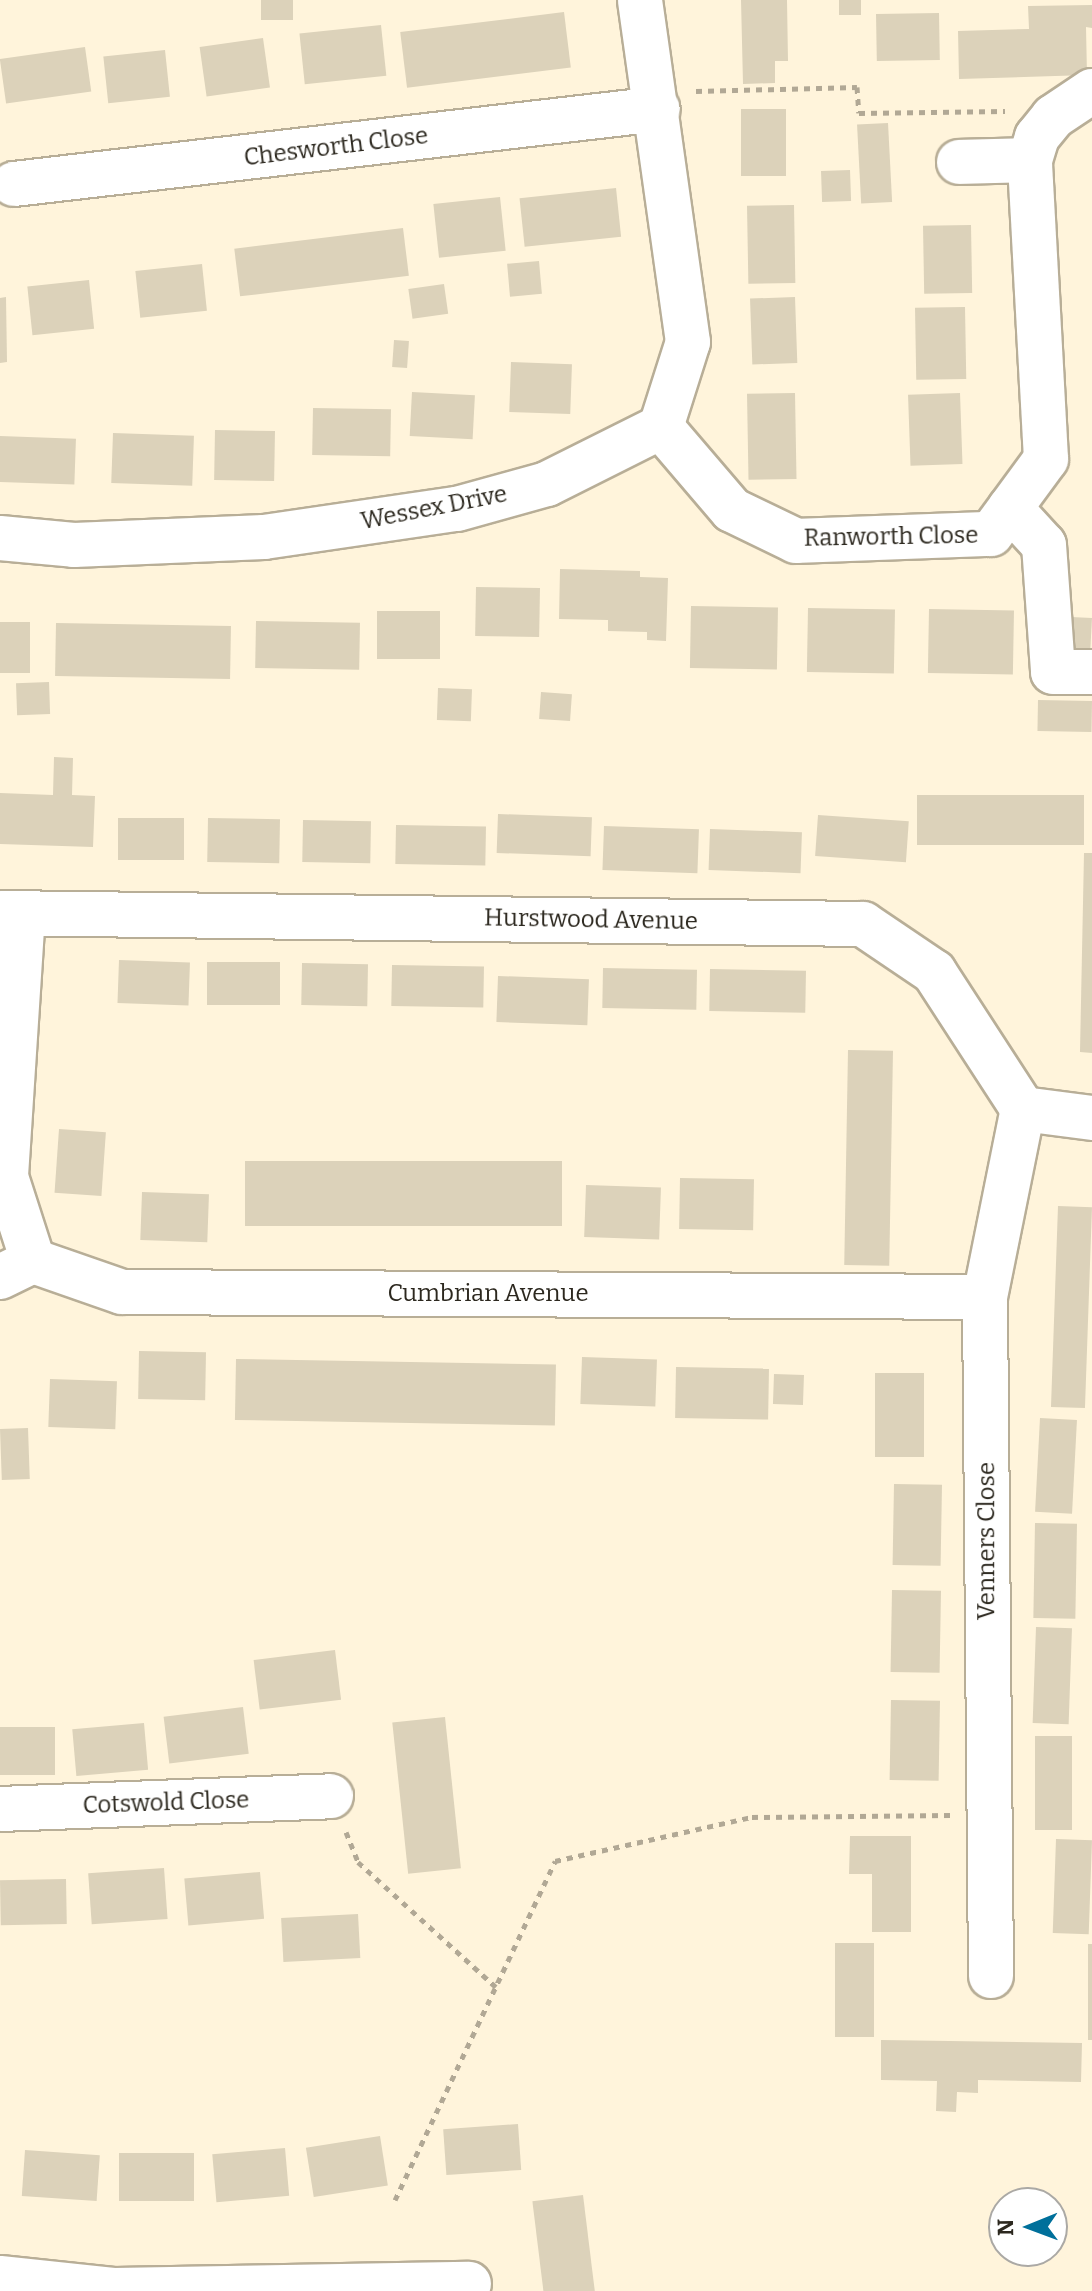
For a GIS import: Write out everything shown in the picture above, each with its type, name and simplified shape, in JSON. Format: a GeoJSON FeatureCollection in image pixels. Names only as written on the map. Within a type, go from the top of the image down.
{"type":"FeatureCollection","features":[{"type":"Feature","properties":{"kind":"street"},"geometry":{"type":"LineString","coordinates":[[640,0],[688,342],[661,427]]}},
{"type":"Feature","properties":{"kind":"street","name":"Chesworth Close"},"geometry":{"type":"LineString","coordinates":[[14,184],[656,100]]}},
{"type":"Feature","properties":{"kind":"street"},"geometry":{"type":"LineString","coordinates":[[959,162],[1030,160],[1037,137],[1078,101]]}},
{"type":"Feature","properties":{"kind":"street","name":"Ranworth Close"},"geometry":{"type":"LineString","coordinates":[[661,427],[732,510],[796,541],[991,534],[1046,459],[1030,160]]}},
{"type":"Feature","properties":{"kind":"street","name":"Wessex Drive"},"geometry":{"type":"LineString","coordinates":[[0,538],[74,545],[264,537],[457,509],[547,484],[661,427]]}},
{"type":"Feature","properties":{"kind":"street"},"geometry":{"type":"LineString","coordinates":[[1010,508],[1044,545],[1053,672],[1092,672]]}},
{"type":"Feature","properties":{"kind":"street"},"geometry":{"type":"LineString","coordinates":[[12,913],[6,1177],[16,1269]]}},
{"type":"Feature","properties":{"kind":"street","name":"Hurstwood Avenue"},"geometry":{"type":"LineString","coordinates":[[12,913],[863,924],[934,972],[1023,1109]]}},
{"type":"Feature","properties":{"kind":"street"},"geometry":{"type":"LineString","coordinates":[[1023,1109],[1092,1118]]}},
{"type":"Feature","properties":{"kind":"street","name":"Venners Close"},"geometry":{"type":"LineString","coordinates":[[991,1976],[985,1297],[1023,1109]]}},
{"type":"Feature","properties":{"kind":"street","name":"Cumbrian Avenue"},"geometry":{"type":"LineString","coordinates":[[16,1269],[122,1292],[985,1297]]}},
{"type":"Feature","properties":{"kind":"street","name":"Cotswold Close"},"geometry":{"type":"LineString","coordinates":[[0,1809],[331,1796]]}},
{"type":"Feature","properties":{"kind":"street"},"geometry":{"type":"LineString","coordinates":[[0,2278],[115,2290],[469,2284]]}},
{"type":"Feature","properties":{"kind":"path"},"geometry":{"type":"LineString","coordinates":[[656,100],[857,87],[859,113],[1078,101]]}},
{"type":"Feature","properties":{"kind":"path"},"geometry":{"type":"LineString","coordinates":[[331,1796],[358,1862],[496,1987]]}},
{"type":"Feature","properties":{"kind":"path"},"geometry":{"type":"LineString","coordinates":[[395,2200],[555,1861],[752,1817],[989,1815]]}},
{"type":"Feature","properties":{"kind":"building"},"geometry":{"type":"Polygon","coordinates":[[[261,0],[293,0],[293,20],[261,20],[261,0]]]}},
{"type":"Feature","properties":{"kind":"building"},"geometry":{"type":"Polygon","coordinates":[[[741,0],[787,0],[788,61],[775,61],[775,83],[743,84],[741,0]]]}},
{"type":"Feature","properties":{"kind":"building"},"geometry":{"type":"Polygon","coordinates":[[[839,0],[861,0],[861,15],[839,15],[839,0]]]}},
{"type":"Feature","properties":{"kind":"building"},"geometry":{"type":"Polygon","coordinates":[[[1092,5],[1092,28],[1086,27],[1087,75],[959,79],[958,31],[1029,29],[1028,6],[1092,5]]]}},
{"type":"Feature","properties":{"kind":"building"},"geometry":{"type":"Polygon","coordinates":[[[564,12],[571,68],[407,88],[400,32],[564,12]]]}},
{"type":"Feature","properties":{"kind":"building"},"geometry":{"type":"Polygon","coordinates":[[[939,13],[940,60],[877,61],[876,14],[939,13]]]}},
{"type":"Feature","properties":{"kind":"building"},"geometry":{"type":"Polygon","coordinates":[[[381,25],[386,76],[305,84],[299,34],[381,25]]]}},
{"type":"Feature","properties":{"kind":"building"},"geometry":{"type":"Polygon","coordinates":[[[263,38],[270,88],[207,96],[200,47],[263,38]]]}},
{"type":"Feature","properties":{"kind":"building"},"geometry":{"type":"Polygon","coordinates":[[[85,47],[91,92],[6,104],[0,59],[85,47]]]}},
{"type":"Feature","properties":{"kind":"building"},"geometry":{"type":"Polygon","coordinates":[[[165,50],[170,97],[108,103],[103,56],[165,50]]]}},
{"type":"Feature","properties":{"kind":"building"},"geometry":{"type":"Polygon","coordinates":[[[741,109],[786,109],[786,176],[741,176],[741,109]]]}},
{"type":"Feature","properties":{"kind":"building"},"geometry":{"type":"Polygon","coordinates":[[[888,123],[892,202],[861,204],[857,125],[888,123]]]}},
{"type":"Feature","properties":{"kind":"building"},"geometry":{"type":"Polygon","coordinates":[[[850,170],[851,201],[822,202],[821,171],[850,170]]]}},
{"type":"Feature","properties":{"kind":"building"},"geometry":{"type":"Polygon","coordinates":[[[616,188],[621,237],[525,247],[520,198],[616,188]]]}},
{"type":"Feature","properties":{"kind":"building"},"geometry":{"type":"Polygon","coordinates":[[[500,197],[506,251],[439,258],[433,204],[500,197]]]}},
{"type":"Feature","properties":{"kind":"building"},"geometry":{"type":"Polygon","coordinates":[[[794,205],[795,283],[748,284],[747,206],[794,205]]]}},
{"type":"Feature","properties":{"kind":"building"},"geometry":{"type":"Polygon","coordinates":[[[971,225],[972,293],[924,294],[923,226],[971,225]]]}},
{"type":"Feature","properties":{"kind":"building"},"geometry":{"type":"Polygon","coordinates":[[[403,228],[409,276],[240,296],[234,249],[403,228]]]}},
{"type":"Feature","properties":{"kind":"building"},"geometry":{"type":"Polygon","coordinates":[[[539,261],[542,294],[510,297],[507,264],[539,261]]]}},
{"type":"Feature","properties":{"kind":"building"},"geometry":{"type":"Polygon","coordinates":[[[202,264],[207,311],[140,318],[135,271],[202,264]]]}},
{"type":"Feature","properties":{"kind":"building"},"geometry":{"type":"Polygon","coordinates":[[[89,280],[94,329],[32,335],[27,286],[89,280]]]}},
{"type":"Feature","properties":{"kind":"building"},"geometry":{"type":"Polygon","coordinates":[[[444,284],[448,314],[413,319],[408,289],[444,284]]]}},
{"type":"Feature","properties":{"kind":"building"},"geometry":{"type":"Polygon","coordinates":[[[6,297],[7,362],[0,363],[0,298],[6,297]]]}},
{"type":"Feature","properties":{"kind":"building"},"geometry":{"type":"Polygon","coordinates":[[[795,297],[797,363],[752,365],[750,299],[795,297]]]}},
{"type":"Feature","properties":{"kind":"building"},"geometry":{"type":"Polygon","coordinates":[[[965,307],[966,379],[916,380],[915,308],[965,307]]]}},
{"type":"Feature","properties":{"kind":"building"},"geometry":{"type":"Polygon","coordinates":[[[394,340],[409,341],[407,368],[392,367],[394,340]]]}},
{"type":"Feature","properties":{"kind":"building"},"geometry":{"type":"Polygon","coordinates":[[[511,362],[572,364],[570,414],[509,412],[511,362]]]}},
{"type":"Feature","properties":{"kind":"building"},"geometry":{"type":"Polygon","coordinates":[[[412,392],[475,395],[473,439],[410,436],[412,392]]]}},
{"type":"Feature","properties":{"kind":"building"},"geometry":{"type":"Polygon","coordinates":[[[795,393],[797,479],[749,480],[747,394],[795,393]]]}},
{"type":"Feature","properties":{"kind":"building"},"geometry":{"type":"Polygon","coordinates":[[[960,393],[962,464],[911,466],[908,395],[960,393]]]}},
{"type":"Feature","properties":{"kind":"building"},"geometry":{"type":"Polygon","coordinates":[[[313,408],[391,409],[390,456],[312,455],[313,408]]]}},
{"type":"Feature","properties":{"kind":"building"},"geometry":{"type":"Polygon","coordinates":[[[215,430],[275,431],[274,481],[214,480],[215,430]]]}},
{"type":"Feature","properties":{"kind":"building"},"geometry":{"type":"Polygon","coordinates":[[[113,433],[194,436],[192,486],[111,483],[113,433]]]}},
{"type":"Feature","properties":{"kind":"building"},"geometry":{"type":"Polygon","coordinates":[[[0,436],[76,439],[74,485],[0,482],[0,436]]]}},
{"type":"Feature","properties":{"kind":"building"},"geometry":{"type":"Polygon","coordinates":[[[560,569],[640,571],[640,577],[668,578],[666,641],[647,640],[647,632],[608,631],[608,620],[559,619],[560,569]]]}},
{"type":"Feature","properties":{"kind":"building"},"geometry":{"type":"Polygon","coordinates":[[[476,587],[540,588],[539,637],[475,636],[476,587]]]}},
{"type":"Feature","properties":{"kind":"building"},"geometry":{"type":"Polygon","coordinates":[[[691,606],[778,608],[777,670],[690,668],[691,606]]]}},
{"type":"Feature","properties":{"kind":"building"},"geometry":{"type":"Polygon","coordinates":[[[808,608],[895,610],[894,674],[807,672],[808,608]]]}},
{"type":"Feature","properties":{"kind":"building"},"geometry":{"type":"Polygon","coordinates":[[[929,609],[1014,610],[1013,674],[928,673],[929,609]]]}},
{"type":"Feature","properties":{"kind":"building"},"geometry":{"type":"Polygon","coordinates":[[[377,611],[440,611],[440,659],[377,659],[377,611]]]}},
{"type":"Feature","properties":{"kind":"building"},"geometry":{"type":"Polygon","coordinates":[[[1071,617],[1092,618],[1090,649],[1069,648],[1071,617]]]}},
{"type":"Feature","properties":{"kind":"building"},"geometry":{"type":"Polygon","coordinates":[[[256,621],[360,623],[359,670],[255,668],[256,621]]]}},
{"type":"Feature","properties":{"kind":"building"},"geometry":{"type":"Polygon","coordinates":[[[0,622],[30,622],[30,673],[0,673],[0,622]]]}},
{"type":"Feature","properties":{"kind":"building"},"geometry":{"type":"Polygon","coordinates":[[[56,623],[231,626],[230,679],[55,676],[56,623]]]}},
{"type":"Feature","properties":{"kind":"building"},"geometry":{"type":"Polygon","coordinates":[[[49,682],[50,714],[17,715],[16,683],[49,682]]]}},
{"type":"Feature","properties":{"kind":"building"},"geometry":{"type":"Polygon","coordinates":[[[438,688],[472,689],[471,721],[437,720],[438,688]]]}},
{"type":"Feature","properties":{"kind":"building"},"geometry":{"type":"Polygon","coordinates":[[[541,692],[572,694],[570,721],[539,719],[541,692]]]}},
{"type":"Feature","properties":{"kind":"building"},"geometry":{"type":"Polygon","coordinates":[[[1038,700],[1092,701],[1091,732],[1037,731],[1038,700]]]}},
{"type":"Feature","properties":{"kind":"building"},"geometry":{"type":"Polygon","coordinates":[[[54,757],[73,758],[72,795],[95,796],[93,847],[0,844],[0,793],[53,795],[54,757]]]}},
{"type":"Feature","properties":{"kind":"building"},"geometry":{"type":"Polygon","coordinates":[[[917,795],[1084,795],[1084,845],[917,845],[917,795]]]}},
{"type":"Feature","properties":{"kind":"building"},"geometry":{"type":"Polygon","coordinates":[[[498,814],[592,817],[591,856],[497,853],[498,814]]]}},
{"type":"Feature","properties":{"kind":"building"},"geometry":{"type":"Polygon","coordinates":[[[818,815],[909,821],[906,862],[815,856],[818,815]]]}},
{"type":"Feature","properties":{"kind":"building"},"geometry":{"type":"Polygon","coordinates":[[[118,818],[184,818],[184,860],[118,860],[118,818]]]}},
{"type":"Feature","properties":{"kind":"building"},"geometry":{"type":"Polygon","coordinates":[[[208,818],[280,819],[279,863],[207,862],[208,818]]]}},
{"type":"Feature","properties":{"kind":"building"},"geometry":{"type":"Polygon","coordinates":[[[303,820],[371,821],[370,863],[302,862],[303,820]]]}},
{"type":"Feature","properties":{"kind":"building"},"geometry":{"type":"Polygon","coordinates":[[[396,825],[486,827],[485,866],[395,864],[396,825]]]}},
{"type":"Feature","properties":{"kind":"building"},"geometry":{"type":"Polygon","coordinates":[[[604,826],[699,829],[697,873],[602,870],[604,826]]]}},
{"type":"Feature","properties":{"kind":"building"},"geometry":{"type":"Polygon","coordinates":[[[710,829],[802,832],[801,873],[709,870],[710,829]]]}},
{"type":"Feature","properties":{"kind":"building"},"geometry":{"type":"Polygon","coordinates":[[[1084,853],[1092,853],[1092,1053],[1080,1052],[1084,853]]]}},
{"type":"Feature","properties":{"kind":"building"},"geometry":{"type":"Polygon","coordinates":[[[119,960],[190,962],[188,1005],[117,1003],[119,960]]]}},
{"type":"Feature","properties":{"kind":"building"},"geometry":{"type":"Polygon","coordinates":[[[207,962],[280,962],[280,1005],[207,1005],[207,962]]]}},
{"type":"Feature","properties":{"kind":"building"},"geometry":{"type":"Polygon","coordinates":[[[302,963],[368,964],[367,1006],[301,1005],[302,963]]]}},
{"type":"Feature","properties":{"kind":"building"},"geometry":{"type":"Polygon","coordinates":[[[392,965],[484,967],[483,1008],[391,1006],[392,965]]]}},
{"type":"Feature","properties":{"kind":"building"},"geometry":{"type":"Polygon","coordinates":[[[603,968],[697,970],[696,1010],[602,1008],[603,968]]]}},
{"type":"Feature","properties":{"kind":"building"},"geometry":{"type":"Polygon","coordinates":[[[710,969],[806,971],[805,1013],[709,1011],[710,969]]]}},
{"type":"Feature","properties":{"kind":"building"},"geometry":{"type":"Polygon","coordinates":[[[498,976],[589,979],[587,1025],[496,1022],[498,976]]]}},
{"type":"Feature","properties":{"kind":"building"},"geometry":{"type":"Polygon","coordinates":[[[848,1050],[893,1051],[889,1266],[844,1265],[848,1050]]]}},
{"type":"Feature","properties":{"kind":"building"},"geometry":{"type":"Polygon","coordinates":[[[59,1129],[106,1132],[101,1196],[55,1193],[59,1129]]]}},
{"type":"Feature","properties":{"kind":"building"},"geometry":{"type":"Polygon","coordinates":[[[245,1161],[562,1161],[562,1226],[245,1226],[245,1161]]]}},
{"type":"Feature","properties":{"kind":"building"},"geometry":{"type":"Polygon","coordinates":[[[680,1178],[754,1179],[753,1230],[679,1229],[680,1178]]]}},
{"type":"Feature","properties":{"kind":"building"},"geometry":{"type":"Polygon","coordinates":[[[586,1185],[661,1188],[659,1240],[584,1237],[586,1185]]]}},
{"type":"Feature","properties":{"kind":"building"},"geometry":{"type":"Polygon","coordinates":[[[142,1192],[209,1194],[207,1242],[140,1240],[142,1192]]]}},
{"type":"Feature","properties":{"kind":"building"},"geometry":{"type":"Polygon","coordinates":[[[1058,1206],[1092,1207],[1085,1408],[1051,1407],[1058,1206]]]}},
{"type":"Feature","properties":{"kind":"building"},"geometry":{"type":"Polygon","coordinates":[[[139,1351],[206,1352],[205,1400],[138,1399],[139,1351]]]}},
{"type":"Feature","properties":{"kind":"building"},"geometry":{"type":"Polygon","coordinates":[[[582,1357],[657,1360],[655,1407],[580,1404],[582,1357]]]}},
{"type":"Feature","properties":{"kind":"building"},"geometry":{"type":"Polygon","coordinates":[[[236,1359],[556,1365],[555,1426],[235,1420],[236,1359]]]}},
{"type":"Feature","properties":{"kind":"building"},"geometry":{"type":"Polygon","coordinates":[[[676,1367],[769,1369],[768,1420],[675,1418],[676,1367]]]}},
{"type":"Feature","properties":{"kind":"building"},"geometry":{"type":"Polygon","coordinates":[[[875,1373],[924,1373],[924,1457],[875,1457],[875,1373]]]}},
{"type":"Feature","properties":{"kind":"building"},"geometry":{"type":"Polygon","coordinates":[[[774,1374],[804,1375],[803,1405],[773,1404],[774,1374]]]}},
{"type":"Feature","properties":{"kind":"building"},"geometry":{"type":"Polygon","coordinates":[[[50,1379],[117,1381],[115,1429],[48,1427],[50,1379]]]}},
{"type":"Feature","properties":{"kind":"building"},"geometry":{"type":"Polygon","coordinates":[[[1040,1418],[1077,1420],[1072,1514],[1035,1512],[1040,1418]]]}},
{"type":"Feature","properties":{"kind":"building"},"geometry":{"type":"Polygon","coordinates":[[[28,1428],[30,1479],[2,1480],[0,1429],[28,1428]]]}},
{"type":"Feature","properties":{"kind":"building"},"geometry":{"type":"Polygon","coordinates":[[[894,1484],[942,1485],[941,1566],[893,1565],[894,1484]]]}},
{"type":"Feature","properties":{"kind":"building"},"geometry":{"type":"Polygon","coordinates":[[[1035,1523],[1077,1524],[1075,1619],[1033,1618],[1035,1523]]]}},
{"type":"Feature","properties":{"kind":"building"},"geometry":{"type":"Polygon","coordinates":[[[892,1590],[941,1591],[940,1673],[891,1672],[892,1590]]]}},
{"type":"Feature","properties":{"kind":"building"},"geometry":{"type":"Polygon","coordinates":[[[1036,1627],[1072,1628],[1069,1724],[1033,1723],[1036,1627]]]}},
{"type":"Feature","properties":{"kind":"building"},"geometry":{"type":"Polygon","coordinates":[[[335,1650],[341,1700],[260,1710],[254,1660],[335,1650]]]}},
{"type":"Feature","properties":{"kind":"building"},"geometry":{"type":"Polygon","coordinates":[[[891,1700],[940,1701],[939,1781],[890,1780],[891,1700]]]}},
{"type":"Feature","properties":{"kind":"building"},"geometry":{"type":"Polygon","coordinates":[[[243,1707],[249,1754],[169,1763],[164,1717],[243,1707]]]}},
{"type":"Feature","properties":{"kind":"building"},"geometry":{"type":"Polygon","coordinates":[[[445,1717],[461,1868],[408,1874],[392,1723],[445,1717]]]}},
{"type":"Feature","properties":{"kind":"building"},"geometry":{"type":"Polygon","coordinates":[[[144,1723],[148,1770],[76,1776],[72,1729],[144,1723]]]}},
{"type":"Feature","properties":{"kind":"building"},"geometry":{"type":"Polygon","coordinates":[[[0,1727],[55,1727],[55,1775],[0,1775],[0,1727]]]}},
{"type":"Feature","properties":{"kind":"building"},"geometry":{"type":"Polygon","coordinates":[[[1035,1736],[1072,1736],[1072,1830],[1035,1830],[1035,1736]]]}},
{"type":"Feature","properties":{"kind":"building"},"geometry":{"type":"Polygon","coordinates":[[[850,1836],[911,1836],[911,1932],[872,1932],[872,1874],[849,1874],[850,1836]]]}},
{"type":"Feature","properties":{"kind":"building"},"geometry":{"type":"Polygon","coordinates":[[[1056,1839],[1092,1840],[1089,1934],[1053,1933],[1056,1839]]]}},
{"type":"Feature","properties":{"kind":"building"},"geometry":{"type":"Polygon","coordinates":[[[164,1868],[168,1919],[92,1924],[88,1873],[164,1868]]]}},
{"type":"Feature","properties":{"kind":"building"},"geometry":{"type":"Polygon","coordinates":[[[260,1872],[264,1919],[188,1925],[184,1879],[260,1872]]]}},
{"type":"Feature","properties":{"kind":"building"},"geometry":{"type":"Polygon","coordinates":[[[66,1879],[67,1924],[1,1925],[0,1880],[66,1879]]]}},
{"type":"Feature","properties":{"kind":"building"},"geometry":{"type":"Polygon","coordinates":[[[358,1914],[360,1958],[283,1962],[281,1918],[358,1914]]]}},
{"type":"Feature","properties":{"kind":"building"},"geometry":{"type":"Polygon","coordinates":[[[835,1943],[874,1943],[874,2037],[835,2037],[835,1943]]]}},
{"type":"Feature","properties":{"kind":"building"},"geometry":{"type":"Polygon","coordinates":[[[1088,1944],[1092,1944],[1092,2040],[1088,2040],[1088,1944]]]}},
{"type":"Feature","properties":{"kind":"building"},"geometry":{"type":"Polygon","coordinates":[[[881,2040],[1082,2043],[1081,2082],[978,2080],[978,2093],[957,2092],[956,2112],[936,2111],[937,2081],[881,2080],[881,2040]]]}},
{"type":"Feature","properties":{"kind":"building"},"geometry":{"type":"Polygon","coordinates":[[[518,2124],[521,2170],[446,2175],[443,2129],[518,2124]]]}},
{"type":"Feature","properties":{"kind":"building"},"geometry":{"type":"Polygon","coordinates":[[[380,2136],[388,2185],[314,2197],[306,2148],[380,2136]]]}},
{"type":"Feature","properties":{"kind":"building"},"geometry":{"type":"Polygon","coordinates":[[[285,2148],[289,2196],[216,2202],[212,2154],[285,2148]]]}},
{"type":"Feature","properties":{"kind":"building"},"geometry":{"type":"Polygon","coordinates":[[[25,2150],[100,2155],[97,2201],[22,2196],[25,2150]]]}},
{"type":"Feature","properties":{"kind":"building"},"geometry":{"type":"Polygon","coordinates":[[[119,2153],[194,2153],[194,2201],[119,2201],[119,2153]]]}},
{"type":"Feature","properties":{"kind":"building"},"geometry":{"type":"Polygon","coordinates":[[[583,2195],[595,2291],[543,2291],[532,2201],[583,2195]]]}}]}
